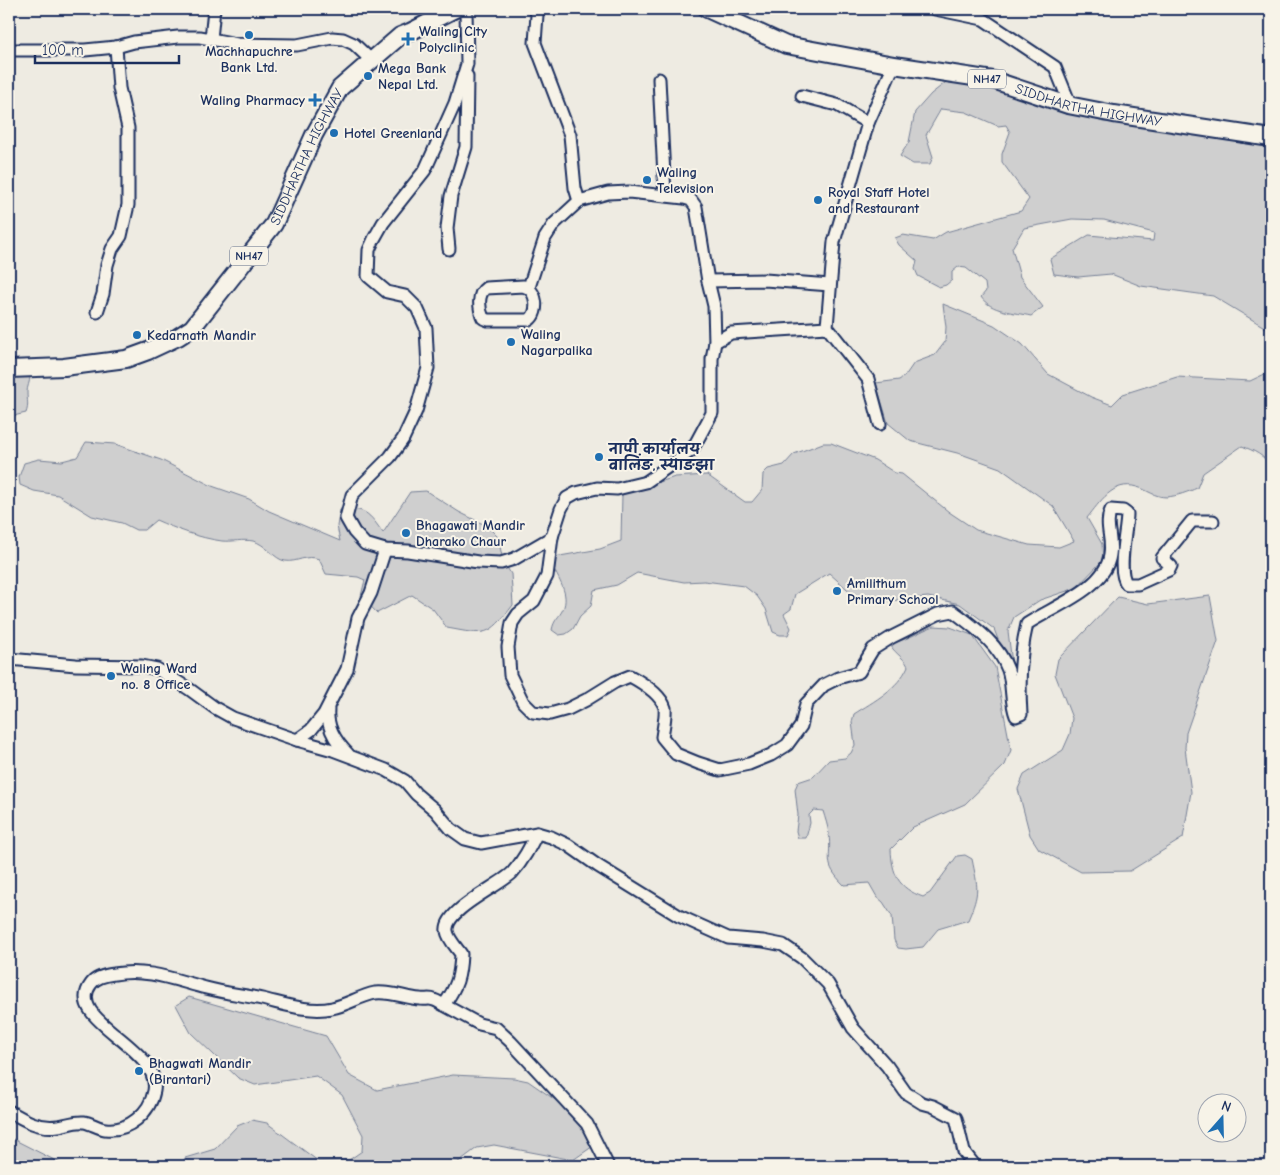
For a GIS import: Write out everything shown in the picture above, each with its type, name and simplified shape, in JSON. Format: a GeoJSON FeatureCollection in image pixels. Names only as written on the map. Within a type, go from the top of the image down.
{"type":"FeatureCollection","features":[{"type":"Feature","properties":{"kind":"highway","name":"SIDDHARTHA HIGHWAY"},"geometry":{"type":"LineString","coordinates":[[9,369],[64,367],[126,359],[178,337],[192,328],[274,224],[314,136],[340,88],[400,36],[454,9]]}},
{"type":"Feature","properties":{"kind":"highway","name":"SIDDHARTHA HIGHWAY"},"geometry":{"type":"LineString","coordinates":[[707,9],[786,45],[894,65],[993,80],[1068,104],[1114,114],[1271,138]]}},
{"type":"Feature","properties":{"kind":"street"},"geometry":{"type":"LineString","coordinates":[[211,39],[214,9]]}},
{"type":"Feature","properties":{"kind":"street"},"geometry":{"type":"LineString","coordinates":[[449,249],[447,228],[451,196],[466,147],[466,9]]}},
{"type":"Feature","properties":{"kind":"street"},"geometry":{"type":"LineString","coordinates":[[535,9],[537,15],[535,43],[570,135],[575,188],[579,201]]}},
{"type":"Feature","properties":{"kind":"street"},"geometry":{"type":"LineString","coordinates":[[935,9],[983,19],[1055,67],[1068,99],[1068,104]]}},
{"type":"Feature","properties":{"kind":"street"},"geometry":{"type":"LineString","coordinates":[[9,50],[85,50],[178,37],[200,37],[237,44],[297,45],[332,38],[344,39],[354,44],[371,60]]}},
{"type":"Feature","properties":{"kind":"street"},"geometry":{"type":"LineString","coordinates":[[97,312],[103,294],[107,264],[112,249],[121,236],[128,205],[128,128],[119,88],[116,47]]}},
{"type":"Feature","properties":{"kind":"street"},"geometry":{"type":"LineString","coordinates":[[466,64],[455,102],[426,170],[383,223],[369,250],[368,276],[387,292],[405,296],[417,308],[426,328],[428,368],[416,410],[403,439],[390,458],[352,495],[346,518],[354,532],[365,544],[386,550],[408,551],[478,562],[501,562],[514,558],[552,537]]}},
{"type":"Feature","properties":{"kind":"street"},"geometry":{"type":"LineString","coordinates":[[880,424],[868,379],[827,327],[834,242],[868,122],[894,65]]}},
{"type":"Feature","properties":{"kind":"street"},"geometry":{"type":"LineString","coordinates":[[659,79],[665,196]]}},
{"type":"Feature","properties":{"kind":"street"},"geometry":{"type":"LineString","coordinates":[[802,96],[837,105],[868,122]]}},
{"type":"Feature","properties":{"kind":"street"},"geometry":{"type":"LineString","coordinates":[[529,287],[545,238],[554,224],[579,201],[608,193],[622,192],[691,200],[696,207],[714,306],[715,342],[712,359],[712,413],[692,450],[646,482],[617,489],[597,488],[576,492],[567,498],[561,509],[552,537],[547,576],[534,600],[518,614],[512,624],[508,647],[510,675],[523,702],[533,712],[550,714],[580,703],[615,682],[630,676],[643,682],[652,690],[664,708],[662,737],[676,754],[720,770],[748,764],[772,755],[788,745],[801,726],[806,704],[824,685],[838,678],[859,672],[873,649],[892,637],[938,614],[953,610],[986,638],[998,653],[1008,670],[1013,708],[1016,716],[1021,714],[1022,642],[1027,624],[1079,594],[1094,582],[1106,566],[1110,556],[1111,542],[1107,519],[1112,510],[1127,514],[1123,570],[1124,580],[1127,584],[1138,584],[1169,570],[1171,566],[1162,558],[1192,521],[1214,521]]}},
{"type":"Feature","properties":{"kind":"street"},"geometry":{"type":"LineString","coordinates":[[708,281],[765,280],[830,284]]}},
{"type":"Feature","properties":{"kind":"street"},"geometry":{"type":"LineString","coordinates":[[529,287],[533,292],[536,312],[529,320],[488,320],[484,318],[481,312],[480,295],[486,288],[529,287]]}},
{"type":"Feature","properties":{"kind":"street"},"geometry":{"type":"LineString","coordinates":[[715,342],[731,333],[827,327]]}},
{"type":"Feature","properties":{"kind":"street"},"geometry":{"type":"LineString","coordinates":[[297,740],[311,730],[324,714],[347,669],[358,618],[371,593],[386,550]]}},
{"type":"Feature","properties":{"kind":"street"},"geometry":{"type":"LineString","coordinates":[[9,660],[76,665],[142,666],[156,669],[233,718],[386,770],[405,781],[416,794],[435,810],[451,829],[465,839],[481,843],[537,833],[568,845],[598,866],[679,916],[728,938],[784,945],[802,958],[828,984],[853,1028],[887,1066],[906,1093],[922,1103],[933,1106],[956,1118],[964,1152],[975,1166]]}},
{"type":"Feature","properties":{"kind":"street"},"geometry":{"type":"LineString","coordinates":[[329,706],[327,718],[330,727],[338,743],[351,757]]}},
{"type":"Feature","properties":{"kind":"street"},"geometry":{"type":"LineString","coordinates":[[444,1006],[460,976],[461,954],[447,931],[448,924],[456,913],[512,874],[527,854],[537,833]]}},
{"type":"Feature","properties":{"kind":"street"},"geometry":{"type":"LineString","coordinates":[[9,1111],[26,1122],[44,1127],[83,1122],[106,1129],[120,1128],[131,1124],[144,1113],[154,1090],[154,1080],[149,1067],[140,1055],[107,1030],[86,1005],[85,995],[89,986],[95,980],[108,975],[123,972],[144,972],[167,976],[208,989],[306,1008],[332,1008],[376,993],[398,994],[421,1000],[433,999],[479,1024],[496,1028],[587,1124],[608,1166]]}},
{"type":"Feature","properties":{"kind":"shaded area"},"geometry":{"type":"Polygon","coordinates":[[[950,79],[1006,89],[1103,122],[1231,136],[1271,143],[1271,331],[1213,296],[1141,286],[1111,274],[1078,277],[1054,274],[1050,259],[1089,235],[1153,241],[1154,233],[1104,220],[1072,219],[1024,228],[1012,248],[1020,277],[1043,307],[1031,316],[1003,311],[985,302],[981,297],[986,291],[985,283],[966,268],[958,267],[952,272],[952,280],[946,285],[939,287],[918,276],[915,269],[917,261],[899,245],[895,238],[903,235],[933,240],[946,232],[1021,211],[1029,199],[1002,162],[1002,154],[1010,132],[1006,125],[998,126],[966,112],[941,109],[926,135],[933,157],[930,164],[913,164],[900,156],[909,142],[915,112],[931,94],[950,79]]]}},
{"type":"Feature","properties":{"kind":"shaded area"},"geometry":{"type":"Polygon","coordinates":[[[943,304],[994,325],[1022,344],[1048,374],[1091,397],[1112,405],[1123,394],[1177,377],[1250,381],[1271,371],[1271,468],[1262,457],[1242,446],[1203,473],[1197,488],[1186,492],[1162,497],[1137,487],[1128,486],[1121,487],[1108,494],[1087,518],[1102,544],[1103,560],[1076,588],[1040,600],[1014,617],[1008,631],[1013,672],[1005,658],[994,629],[960,604],[928,597],[888,601],[863,599],[855,596],[829,573],[795,594],[791,609],[784,614],[791,628],[788,635],[780,635],[773,632],[766,609],[757,596],[744,586],[704,581],[684,582],[637,573],[617,585],[594,590],[591,606],[580,616],[573,629],[566,634],[559,635],[552,630],[565,603],[564,592],[552,565],[554,557],[600,549],[621,541],[622,494],[675,477],[707,475],[745,502],[752,502],[762,490],[763,474],[768,469],[784,465],[794,454],[823,443],[831,443],[875,460],[895,473],[902,474],[949,512],[976,530],[1029,545],[1059,547],[1074,541],[1053,506],[1000,468],[961,454],[910,441],[888,423],[876,383],[899,380],[905,376],[914,363],[935,355],[945,342],[946,327],[943,304]]]}},
{"type":"Feature","properties":{"kind":"shaded area"},"geometry":{"type":"Polygon","coordinates":[[[30,376],[26,413],[9,417],[9,377],[30,376]]]}},
{"type":"Feature","properties":{"kind":"shaded area"},"geometry":{"type":"Polygon","coordinates":[[[86,442],[115,444],[161,460],[212,486],[249,499],[269,511],[340,541],[337,526],[340,510],[348,509],[366,513],[383,533],[410,492],[426,491],[459,512],[487,526],[498,537],[503,561],[511,574],[513,605],[498,624],[485,632],[470,632],[447,628],[433,609],[412,595],[377,613],[361,596],[365,580],[358,577],[326,574],[319,559],[310,557],[285,561],[253,541],[213,540],[188,533],[156,520],[144,530],[136,530],[122,523],[92,516],[58,495],[34,491],[20,485],[19,477],[24,463],[39,459],[62,461],[77,457],[86,442]]]}},
{"type":"Feature","properties":{"kind":"shaded area"},"geometry":{"type":"Polygon","coordinates":[[[1210,596],[1218,641],[1186,733],[1185,748],[1191,792],[1183,838],[1130,871],[1081,872],[1039,849],[1030,835],[1018,789],[1024,775],[1063,750],[1070,734],[1072,718],[1055,674],[1058,659],[1118,597],[1148,604],[1210,596]]]}},
{"type":"Feature","properties":{"kind":"shaded area"},"geometry":{"type":"Polygon","coordinates":[[[934,626],[950,627],[972,635],[995,667],[1011,750],[1005,765],[965,804],[913,827],[891,849],[893,866],[898,879],[908,889],[923,897],[930,893],[957,856],[965,855],[972,859],[976,877],[975,903],[968,920],[938,929],[923,947],[906,949],[898,948],[894,940],[892,916],[869,883],[844,885],[837,878],[830,866],[829,831],[823,811],[814,810],[809,815],[810,823],[806,838],[798,838],[796,831],[798,815],[795,789],[798,782],[813,777],[829,760],[845,758],[851,753],[855,745],[852,722],[854,714],[885,694],[904,674],[908,666],[890,643],[934,626]]]}},
{"type":"Feature","properties":{"kind":"shaded area"},"geometry":{"type":"Polygon","coordinates":[[[189,997],[326,1036],[349,1075],[377,1090],[453,1075],[514,1078],[528,1081],[567,1108],[599,1142],[573,1160],[494,1145],[477,1148],[453,1166],[180,1166],[185,1158],[215,1149],[237,1126],[252,1120],[267,1123],[318,1161],[349,1160],[362,1151],[363,1135],[342,1095],[316,1076],[255,1085],[238,1078],[191,1033],[176,1005],[189,997]]]}},
{"type":"Feature","properties":{"kind":"shaded area"},"geometry":{"type":"Polygon","coordinates":[[[9,1137],[66,1166],[9,1166],[9,1137]]]}},
{"type":"Feature","properties":{"kind":"place","name":"Machhapuchre Bank Ltd."},"geometry":{"type":"Point","coordinates":[249,35]}},
{"type":"Feature","properties":{"kind":"place","name":"Waling City Polyclinic"},"geometry":{"type":"Point","coordinates":[408,39]}},
{"type":"Feature","properties":{"kind":"place","name":"Mega Bank Nepal Ltd."},"geometry":{"type":"Point","coordinates":[368,76]}},
{"type":"Feature","properties":{"kind":"place","name":"Waling Pharmacy"},"geometry":{"type":"Point","coordinates":[315,100]}},
{"type":"Feature","properties":{"kind":"place","name":"Hotel Greenland"},"geometry":{"type":"Point","coordinates":[334,133]}},
{"type":"Feature","properties":{"kind":"place","name":"Waling Television"},"geometry":{"type":"Point","coordinates":[647,180]}},
{"type":"Feature","properties":{"kind":"place","name":"Royal Staff Hotel and Restaurant"},"geometry":{"type":"Point","coordinates":[818,200]}},
{"type":"Feature","properties":{"kind":"place","name":"Kedarnath Mandir"},"geometry":{"type":"Point","coordinates":[137,335]}},
{"type":"Feature","properties":{"kind":"place","name":"Waling Nagarpalika"},"geometry":{"type":"Point","coordinates":[511,342]}},
{"type":"Feature","properties":{"kind":"place","name":"नापी कार्यालय वालिंङ, स्याङझा"},"geometry":{"type":"Point","coordinates":[599,457]}},
{"type":"Feature","properties":{"kind":"place","name":"Bhagawati Mandir Dharako Chaur"},"geometry":{"type":"Point","coordinates":[406,533]}},
{"type":"Feature","properties":{"kind":"place","name":"Amilithum Primary School"},"geometry":{"type":"Point","coordinates":[837,591]}},
{"type":"Feature","properties":{"kind":"place","name":"Waling Ward no. 8 Office"},"geometry":{"type":"Point","coordinates":[111,676]}},
{"type":"Feature","properties":{"kind":"place","name":"Bhagwati Mandir (Birantari)"},"geometry":{"type":"Point","coordinates":[139,1071]}}]}
